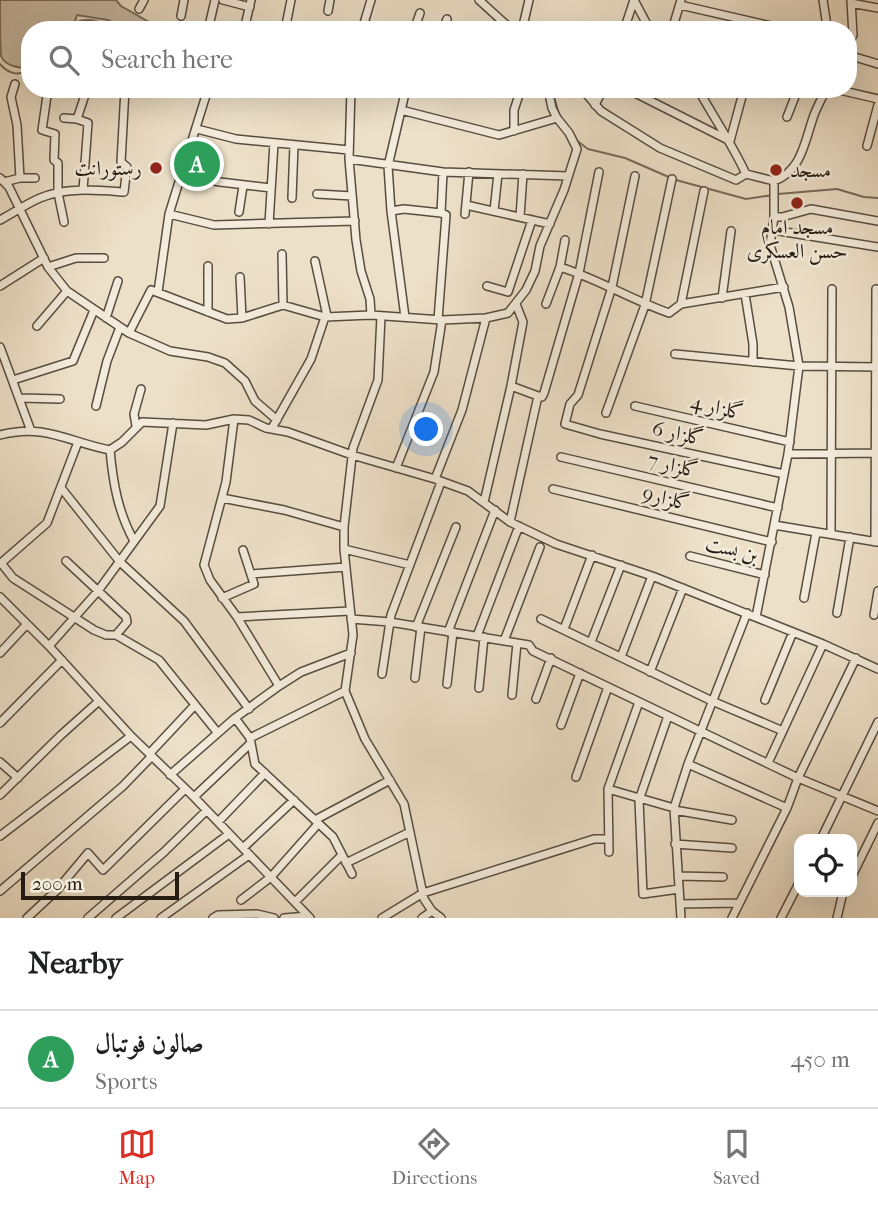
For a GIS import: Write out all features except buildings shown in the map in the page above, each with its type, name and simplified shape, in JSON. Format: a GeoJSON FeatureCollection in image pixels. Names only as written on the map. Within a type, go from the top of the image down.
{"type":"FeatureCollection","features":[{"type":"Feature","properties":{"kind":"street"},"geometry":{"type":"LineString","coordinates":[[139,9],[145,0]]}},
{"type":"Feature","properties":{"kind":"street"},"geometry":{"type":"LineString","coordinates":[[181,16],[184,0]]}},
{"type":"Feature","properties":{"kind":"street"},"geometry":{"type":"LineString","coordinates":[[210,21],[215,0]]}},
{"type":"Feature","properties":{"kind":"street"},"geometry":{"type":"LineString","coordinates":[[223,0],[251,3],[246,21]]}},
{"type":"Feature","properties":{"kind":"street"},"geometry":{"type":"LineString","coordinates":[[287,21],[291,0]]}},
{"type":"Feature","properties":{"kind":"street"},"geometry":{"type":"LineString","coordinates":[[328,11],[330,0]]}},
{"type":"Feature","properties":{"kind":"street"},"geometry":{"type":"LineString","coordinates":[[365,21],[371,0]]}},
{"type":"Feature","properties":{"kind":"street"},"geometry":{"type":"LineString","coordinates":[[480,0],[502,21]]}},
{"type":"Feature","properties":{"kind":"street"},"geometry":{"type":"LineString","coordinates":[[524,21],[529,0]]}},
{"type":"Feature","properties":{"kind":"street"},"geometry":{"type":"LineString","coordinates":[[627,21],[634,0]]}},
{"type":"Feature","properties":{"kind":"street"},"geometry":{"type":"LineString","coordinates":[[634,0],[645,21]]}},
{"type":"Feature","properties":{"kind":"street"},"geometry":{"type":"LineString","coordinates":[[823,0],[825,21]]}},
{"type":"Feature","properties":{"kind":"street"},"geometry":{"type":"LineString","coordinates":[[675,21],[680,2],[754,21]]}},
{"type":"Feature","properties":{"kind":"street"},"geometry":{"type":"LineString","coordinates":[[853,21],[852,2],[878,8]]}},
{"type":"Feature","properties":{"kind":"street"},"geometry":{"type":"LineString","coordinates":[[417,21],[420,13]]}},
{"type":"Feature","properties":{"kind":"street"},"geometry":{"type":"LineString","coordinates":[[857,58],[878,64]]}},
{"type":"Feature","properties":{"kind":"street"},"geometry":{"type":"LineString","coordinates":[[15,84],[11,97],[17,125],[20,178]]}},
{"type":"Feature","properties":{"kind":"street"},"geometry":{"type":"LineString","coordinates":[[857,94],[878,99]]}},
{"type":"Feature","properties":{"kind":"street"},"geometry":{"type":"LineString","coordinates":[[47,98],[42,130],[55,134],[54,160],[58,163],[58,192],[65,222]]}},
{"type":"Feature","properties":{"kind":"street"},"geometry":{"type":"LineString","coordinates":[[77,119],[84,98]]}},
{"type":"Feature","properties":{"kind":"street"},"geometry":{"type":"LineString","coordinates":[[0,220],[58,192],[124,192],[127,167],[121,162],[125,98]]}},
{"type":"Feature","properties":{"kind":"street"},"geometry":{"type":"LineString","coordinates":[[158,292],[169,215],[206,98]]}},
{"type":"Feature","properties":{"kind":"street"},"geometry":{"type":"LineString","coordinates":[[351,98],[349,159],[357,251],[370,299],[371,315]]}},
{"type":"Feature","properties":{"kind":"street"},"geometry":{"type":"LineString","coordinates":[[404,98],[388,166],[405,317]]}},
{"type":"Feature","properties":{"kind":"street"},"geometry":{"type":"LineString","coordinates":[[514,131],[514,110],[518,98]]}},
{"type":"Feature","properties":{"kind":"street"},"geometry":{"type":"LineString","coordinates":[[130,333],[150,290],[228,319],[242,318],[282,305],[326,317],[371,315],[440,320],[486,318],[508,313],[535,271],[540,246],[577,149],[569,133],[556,118],[550,98]]}},
{"type":"Feature","properties":{"kind":"street"},"geometry":{"type":"LineString","coordinates":[[590,98],[601,111],[660,148],[733,178],[746,174],[773,184]]}},
{"type":"Feature","properties":{"kind":"street"},"geometry":{"type":"LineString","coordinates":[[596,105],[599,98]]}},
{"type":"Feature","properties":{"kind":"street"},"geometry":{"type":"LineString","coordinates":[[645,98],[730,141]]}},
{"type":"Feature","properties":{"kind":"street"},"geometry":{"type":"LineString","coordinates":[[703,98],[730,141],[746,174]]}},
{"type":"Feature","properties":{"kind":"street"},"geometry":{"type":"LineString","coordinates":[[730,141],[742,98]]}},
{"type":"Feature","properties":{"kind":"street"},"geometry":{"type":"LineString","coordinates":[[787,117],[794,98]]}},
{"type":"Feature","properties":{"kind":"street"},"geometry":{"type":"LineString","coordinates":[[773,184],[791,171],[802,152],[822,98]]}},
{"type":"Feature","properties":{"kind":"street"},"geometry":{"type":"LineString","coordinates":[[867,146],[878,105]]}},
{"type":"Feature","properties":{"kind":"street"},"geometry":{"type":"LineString","coordinates":[[401,110],[499,135],[556,118]]}},
{"type":"Feature","properties":{"kind":"street"},"geometry":{"type":"LineString","coordinates":[[64,118],[88,123],[83,190]]}},
{"type":"Feature","properties":{"kind":"street"},"geometry":{"type":"LineString","coordinates":[[197,129],[236,139],[349,150]]}},
{"type":"Feature","properties":{"kind":"street"},"geometry":{"type":"LineString","coordinates":[[269,224],[274,143]]}},
{"type":"Feature","properties":{"kind":"street"},"geometry":{"type":"LineString","coordinates":[[292,198],[294,145]]}},
{"type":"Feature","properties":{"kind":"street"},"geometry":{"type":"LineString","coordinates":[[349,159],[443,172],[568,176]]}},
{"type":"Feature","properties":{"kind":"street"},"geometry":{"type":"LineString","coordinates":[[441,213],[443,172]]}},
{"type":"Feature","properties":{"kind":"street"},"geometry":{"type":"LineString","coordinates":[[465,214],[469,172]]}},
{"type":"Feature","properties":{"kind":"street"},"geometry":{"type":"LineString","coordinates":[[511,386],[538,396],[544,393],[579,273],[599,172]]}},
{"type":"Feature","properties":{"kind":"street"},"geometry":{"type":"LineString","coordinates":[[494,211],[498,174]]}},
{"type":"Feature","properties":{"kind":"street"},"geometry":{"type":"LineString","coordinates":[[520,217],[523,174]]}},
{"type":"Feature","properties":{"kind":"street"},"geometry":{"type":"LineString","coordinates":[[181,175],[271,188]]}},
{"type":"Feature","properties":{"kind":"street"},"geometry":{"type":"LineString","coordinates":[[612,287],[635,176]]}},
{"type":"Feature","properties":{"kind":"street"},"geometry":{"type":"LineString","coordinates":[[1,180],[35,178]]}},
{"type":"Feature","properties":{"kind":"street"},"geometry":{"type":"LineString","coordinates":[[606,414],[645,305],[672,179]]}},
{"type":"Feature","properties":{"kind":"street"},"geometry":{"type":"LineString","coordinates":[[1,180],[9,187],[48,267],[67,291],[130,333],[170,351],[208,357],[225,363],[245,381],[254,399],[277,420]]}},
{"type":"Feature","properties":{"kind":"street"},"geometry":{"type":"LineString","coordinates":[[756,617],[788,454],[799,366],[784,287],[770,245],[774,217],[773,184]]}},
{"type":"Feature","properties":{"kind":"street"},"geometry":{"type":"LineString","coordinates":[[239,212],[243,186]]}},
{"type":"Feature","properties":{"kind":"street"},"geometry":{"type":"LineString","coordinates":[[681,304],[704,191]]}},
{"type":"Feature","properties":{"kind":"street"},"geometry":{"type":"LineString","coordinates":[[317,194],[352,196]]}},
{"type":"Feature","properties":{"kind":"street"},"geometry":{"type":"LineString","coordinates":[[466,205],[550,224]]}},
{"type":"Feature","properties":{"kind":"street"},"geometry":{"type":"LineString","coordinates":[[391,211],[404,209],[446,215],[434,372],[396,468]]}},
{"type":"Feature","properties":{"kind":"street"},"geometry":{"type":"LineString","coordinates":[[774,217],[811,209],[878,221]]}},
{"type":"Feature","properties":{"kind":"street"},"geometry":{"type":"LineString","coordinates":[[169,215],[214,225],[355,221]]}},
{"type":"Feature","properties":{"kind":"street"},"geometry":{"type":"LineString","coordinates":[[487,286],[509,292],[532,220]]}},
{"type":"Feature","properties":{"kind":"street"},"geometry":{"type":"LineString","coordinates":[[773,230],[878,247]]}},
{"type":"Feature","properties":{"kind":"street"},"geometry":{"type":"LineString","coordinates":[[722,298],[731,231]]}},
{"type":"Feature","properties":{"kind":"street"},"geometry":{"type":"LineString","coordinates":[[546,304],[560,267],[565,240]]}},
{"type":"Feature","properties":{"kind":"street"},"geometry":{"type":"LineString","coordinates":[[282,254],[282,305]]}},
{"type":"Feature","properties":{"kind":"street"},"geometry":{"type":"LineString","coordinates":[[0,286],[44,258]]}},
{"type":"Feature","properties":{"kind":"street"},"geometry":{"type":"LineString","coordinates":[[48,267],[76,258],[104,258]]}},
{"type":"Feature","properties":{"kind":"street"},"geometry":{"type":"LineString","coordinates":[[272,428],[311,359],[326,317],[315,261]]}},
{"type":"Feature","properties":{"kind":"street"},"geometry":{"type":"LineString","coordinates":[[208,265],[208,312]]}},
{"type":"Feature","properties":{"kind":"street"},"geometry":{"type":"LineString","coordinates":[[560,267],[669,313],[681,304],[784,287]]}},
{"type":"Feature","properties":{"kind":"street"},"geometry":{"type":"LineString","coordinates":[[240,276],[242,318]]}},
{"type":"Feature","properties":{"kind":"street"},"geometry":{"type":"LineString","coordinates":[[106,318],[118,281]]}},
{"type":"Feature","properties":{"kind":"street","name":"گلزار 6"},"geometry":{"type":"LineString","coordinates":[[612,287],[578,395],[570,404],[565,424],[784,474]]}},
{"type":"Feature","properties":{"kind":"street"},"geometry":{"type":"LineString","coordinates":[[831,534],[832,289]]}},
{"type":"Feature","properties":{"kind":"street"},"geometry":{"type":"LineString","coordinates":[[774,525],[876,542],[876,289]]}},
{"type":"Feature","properties":{"kind":"street"},"geometry":{"type":"LineString","coordinates":[[37,326],[67,291]]}},
{"type":"Feature","properties":{"kind":"street"},"geometry":{"type":"LineString","coordinates":[[745,294],[753,344],[753,362]]}},
{"type":"Feature","properties":{"kind":"street"},"geometry":{"type":"LineString","coordinates":[[484,502],[523,322],[516,304]]}},
{"type":"Feature","properties":{"kind":"street"},"geometry":{"type":"LineString","coordinates":[[13,380],[73,361],[94,310]]}},
{"type":"Feature","properties":{"kind":"street"},"geometry":{"type":"LineString","coordinates":[[382,316],[378,380],[352,455],[344,527],[353,635],[345,691],[365,739],[404,804],[424,899],[441,918]]}},
{"type":"Feature","properties":{"kind":"street"},"geometry":{"type":"LineString","coordinates":[[382,674],[390,622],[462,410],[486,318]]}},
{"type":"Feature","properties":{"kind":"street"},"geometry":{"type":"LineString","coordinates":[[96,406],[107,361],[120,327]]}},
{"type":"Feature","properties":{"kind":"street"},"geometry":{"type":"LineString","coordinates":[[0,347],[31,431]]}},
{"type":"Feature","properties":{"kind":"street"},"geometry":{"type":"LineString","coordinates":[[675,354],[799,366],[877,368]]}},
{"type":"Feature","properties":{"kind":"street"},"geometry":{"type":"LineString","coordinates":[[136,426],[135,410],[141,388]]}},
{"type":"Feature","properties":{"kind":"street"},"geometry":{"type":"LineString","coordinates":[[510,522],[538,396]]}},
{"type":"Feature","properties":{"kind":"street"},"geometry":{"type":"LineString","coordinates":[[20,398],[60,399]]}},
{"type":"Feature","properties":{"kind":"street","name":"گلزار 4"},"geometry":{"type":"LineString","coordinates":[[635,406],[790,442]]}},
{"type":"Feature","properties":{"kind":"street"},"geometry":{"type":"LineString","coordinates":[[0,435],[20,430],[31,431],[63,436],[110,450],[142,422],[206,425],[234,419],[249,420],[468,491],[510,522],[556,544],[652,576],[878,667]]}},
{"type":"Feature","properties":{"kind":"street"},"geometry":{"type":"LineString","coordinates":[[234,419],[222,498],[205,565],[209,580],[237,617],[279,686]]}},
{"type":"Feature","properties":{"kind":"street"},"geometry":{"type":"LineString","coordinates":[[49,646],[98,591],[160,506],[173,423]]}},
{"type":"Feature","properties":{"kind":"street"},"geometry":{"type":"LineString","coordinates":[[78,442],[47,523],[0,563],[13,578],[94,630],[106,635],[116,635],[159,660],[217,733]]}},
{"type":"Feature","properties":{"kind":"street"},"geometry":{"type":"LineString","coordinates":[[110,450],[116,496],[123,522],[134,541]]}},
{"type":"Feature","properties":{"kind":"street"},"geometry":{"type":"LineString","coordinates":[[788,454],[877,453]]}},
{"type":"Feature","properties":{"kind":"street","name":"گلزار 7"},"geometry":{"type":"LineString","coordinates":[[561,457],[778,508]]}},
{"type":"Feature","properties":{"kind":"street"},"geometry":{"type":"LineString","coordinates":[[62,489],[120,562],[184,621],[249,709]]}},
{"type":"Feature","properties":{"kind":"street","name":"گلزار9"},"geometry":{"type":"LineString","coordinates":[[553,489],[772,542]]}},
{"type":"Feature","properties":{"kind":"street"},"geometry":{"type":"LineString","coordinates":[[222,498],[284,510],[344,527]]}},
{"type":"Feature","properties":{"kind":"street"},"geometry":{"type":"LineString","coordinates":[[447,684],[450,632],[495,510]]}},
{"type":"Feature","properties":{"kind":"street"},"geometry":{"type":"LineString","coordinates":[[479,688],[480,637],[519,526]]}},
{"type":"Feature","properties":{"kind":"street"},"geometry":{"type":"LineString","coordinates":[[415,678],[419,627],[456,527]]}},
{"type":"Feature","properties":{"kind":"street"},"geometry":{"type":"LineString","coordinates":[[804,598],[816,533]]}},
{"type":"Feature","properties":{"kind":"street"},"geometry":{"type":"LineString","coordinates":[[837,613],[850,537]]}},
{"type":"Feature","properties":{"kind":"street"},"geometry":{"type":"LineString","coordinates":[[504,641],[540,547]]}},
{"type":"Feature","properties":{"kind":"street"},"geometry":{"type":"LineString","coordinates":[[344,549],[410,565]]}},
{"type":"Feature","properties":{"kind":"street"},"geometry":{"type":"LineString","coordinates":[[222,598],[254,584],[243,550]]}},
{"type":"Feature","properties":{"kind":"street"},"geometry":{"type":"LineString","coordinates":[[564,629],[592,555]]}},
{"type":"Feature","properties":{"kind":"street","name":"بن بست"},"geometry":{"type":"LineString","coordinates":[[690,556],[765,575]]}},
{"type":"Feature","properties":{"kind":"street"},"geometry":{"type":"LineString","coordinates":[[66,561],[127,620],[116,635]]}},
{"type":"Feature","properties":{"kind":"street"},"geometry":{"type":"LineString","coordinates":[[591,642],[621,565]]}},
{"type":"Feature","properties":{"kind":"street"},"geometry":{"type":"LineString","coordinates":[[252,574],[346,567]]}},
{"type":"Feature","properties":{"kind":"street"},"geometry":{"type":"LineString","coordinates":[[621,657],[652,576]]}},
{"type":"Feature","properties":{"kind":"street"},"geometry":{"type":"LineString","coordinates":[[650,672],[683,588]]}},
{"type":"Feature","properties":{"kind":"street"},"geometry":{"type":"LineString","coordinates":[[874,615],[878,591]]}},
{"type":"Feature","properties":{"kind":"street"},"geometry":{"type":"LineString","coordinates":[[0,597],[131,736],[194,797],[309,917]]}},
{"type":"Feature","properties":{"kind":"street"},"geometry":{"type":"LineString","coordinates":[[672,918],[681,917],[674,809],[688,764],[747,613]]}},
{"type":"Feature","properties":{"kind":"street"},"geometry":{"type":"LineString","coordinates":[[237,617],[350,615],[529,645],[533,651],[700,732],[798,778],[878,811]]}},
{"type":"Feature","properties":{"kind":"street"},"geometry":{"type":"LineString","coordinates":[[541,619],[712,701],[783,731]]}},
{"type":"Feature","properties":{"kind":"street"},"geometry":{"type":"LineString","coordinates":[[0,653],[27,624]]}},
{"type":"Feature","properties":{"kind":"street"},"geometry":{"type":"LineString","coordinates":[[765,700],[793,632]]}},
{"type":"Feature","properties":{"kind":"street"},"geometry":{"type":"LineString","coordinates":[[512,695],[517,643]]}},
{"type":"Feature","properties":{"kind":"street"},"geometry":{"type":"LineString","coordinates":[[768,763],[823,644]]}},
{"type":"Feature","properties":{"kind":"street"},"geometry":{"type":"LineString","coordinates":[[170,775],[235,718],[279,686],[301,672],[351,653]]}},
{"type":"Feature","properties":{"kind":"street"},"geometry":{"type":"LineString","coordinates":[[536,699],[551,658]]}},
{"type":"Feature","properties":{"kind":"street"},"geometry":{"type":"LineString","coordinates":[[732,918],[787,808],[798,778],[856,658]]}},
{"type":"Feature","properties":{"kind":"street"},"geometry":{"type":"LineString","coordinates":[[0,723],[62,660]]}},
{"type":"Feature","properties":{"kind":"street"},"geometry":{"type":"LineString","coordinates":[[561,725],[580,673]]}},
{"type":"Feature","properties":{"kind":"street"},"geometry":{"type":"LineString","coordinates":[[576,777],[608,687]]}},
{"type":"Feature","properties":{"kind":"street"},"geometry":{"type":"LineString","coordinates":[[194,797],[251,740],[345,691]]}},
{"type":"Feature","properties":{"kind":"street"},"geometry":{"type":"LineString","coordinates":[[0,794],[99,701]]}},
{"type":"Feature","properties":{"kind":"street"},"geometry":{"type":"LineString","coordinates":[[609,852],[608,789],[639,702]]}},
{"type":"Feature","properties":{"kind":"street"},"geometry":{"type":"LineString","coordinates":[[0,891],[123,786],[195,705]]}},
{"type":"Feature","properties":{"kind":"street"},"geometry":{"type":"LineString","coordinates":[[668,716],[639,800],[643,894],[679,889]]}},
{"type":"Feature","properties":{"kind":"street"},"geometry":{"type":"LineString","coordinates":[[235,718],[251,740],[255,764],[333,837],[352,874]]}},
{"type":"Feature","properties":{"kind":"street"},"geometry":{"type":"LineString","coordinates":[[824,834],[878,722]]}},
{"type":"Feature","properties":{"kind":"street"},"geometry":{"type":"LineString","coordinates":[[0,836],[131,736]]}},
{"type":"Feature","properties":{"kind":"street"},"geometry":{"type":"LineString","coordinates":[[0,762],[18,778]]}},
{"type":"Feature","properties":{"kind":"street"},"geometry":{"type":"LineString","coordinates":[[688,764],[787,808]]}},
{"type":"Feature","properties":{"kind":"street"},"geometry":{"type":"LineString","coordinates":[[218,822],[265,773]]}},
{"type":"Feature","properties":{"kind":"street"},"geometry":{"type":"LineString","coordinates":[[241,900],[271,877],[316,822],[390,780]]}},
{"type":"Feature","properties":{"kind":"street"},"geometry":{"type":"LineString","coordinates":[[608,789],[674,809],[733,820]]}},
{"type":"Feature","properties":{"kind":"street"},"geometry":{"type":"LineString","coordinates":[[27,918],[57,890],[88,853],[103,870],[184,790]]}},
{"type":"Feature","properties":{"kind":"street"},"geometry":{"type":"LineString","coordinates":[[161,918],[246,851],[294,800]]}},
{"type":"Feature","properties":{"kind":"street"},"geometry":{"type":"LineString","coordinates":[[88,918],[164,852],[206,811]]}},
{"type":"Feature","properties":{"kind":"street"},"geometry":{"type":"LineString","coordinates":[[857,866],[878,823]]}},
{"type":"Feature","properties":{"kind":"street"},"geometry":{"type":"LineString","coordinates":[[296,902],[344,859],[410,832]]}},
{"type":"Feature","properties":{"kind":"street"},"geometry":{"type":"LineString","coordinates":[[116,918],[229,834]]}},
{"type":"Feature","properties":{"kind":"street"},"geometry":{"type":"LineString","coordinates":[[382,918],[423,893],[594,839],[609,839]]}},
{"type":"Feature","properties":{"kind":"street"},"geometry":{"type":"LineString","coordinates":[[676,844],[732,848]]}},
{"type":"Feature","properties":{"kind":"street"},"geometry":{"type":"LineString","coordinates":[[678,876],[723,877]]}},
{"type":"Feature","properties":{"kind":"street"},"geometry":{"type":"LineString","coordinates":[[781,918],[794,893]]}},
{"type":"Feature","properties":{"kind":"street"},"geometry":{"type":"LineString","coordinates":[[837,918],[842,897]]}},
{"type":"Feature","properties":{"kind":"street"},"geometry":{"type":"LineString","coordinates":[[680,904],[738,903]]}},
{"type":"Feature","properties":{"kind":"street"},"geometry":{"type":"LineString","coordinates":[[422,918],[432,911]]}},
{"type":"Feature","properties":{"kind":"street"},"geometry":{"type":"LineString","coordinates":[[213,918],[218,915],[257,914],[269,918]]}},
{"type":"Feature","properties":{"kind":"street"},"geometry":{"type":"LineString","coordinates":[[284,918],[309,917]]}},
{"type":"Feature","properties":{"kind":"shaded area"},"geometry":{"type":"Polygon","coordinates":[[[0,0],[116,0],[121,6],[147,21],[110,21],[77,15],[75,21],[21,21],[21,67],[9,64],[1,56],[0,0]]]}},
{"type":"Feature","properties":{"kind":"waterway"},"geometry":{"type":"LineString","coordinates":[[80,21],[92,21]]}},
{"type":"Feature","properties":{"kind":"waterway"},"geometry":{"type":"LineString","coordinates":[[0,64],[7,70],[21,73]]}},
{"type":"Feature","properties":{"kind":"waterway"},"geometry":{"type":"LineString","coordinates":[[554,98],[559,115]]}},
{"type":"Feature","properties":{"kind":"waterway"},"geometry":{"type":"LineString","coordinates":[[576,140],[588,149],[625,158],[671,178]]}},
{"type":"Feature","properties":{"kind":"waterway"},"geometry":{"type":"LineString","coordinates":[[676,180],[746,199],[773,195]]}},
{"type":"Feature","properties":{"kind":"waterway"},"geometry":{"type":"LineString","coordinates":[[778,194],[837,189],[878,198]]}},
{"type":"Feature","properties":{"kind":"place","name":"صالون فوتبال"},"geometry":{"type":"Point","coordinates":[197,164]}},
{"type":"Feature","properties":{"kind":"place","name":"رستورانت"},"geometry":{"type":"Point","coordinates":[156,168]}},
{"type":"Feature","properties":{"kind":"place","name":"مسجد"},"geometry":{"type":"Point","coordinates":[776,170]}},
{"type":"Feature","properties":{"kind":"place","name":"مسجد امام حسن العسکری"},"geometry":{"type":"Point","coordinates":[797,203]}}]}
